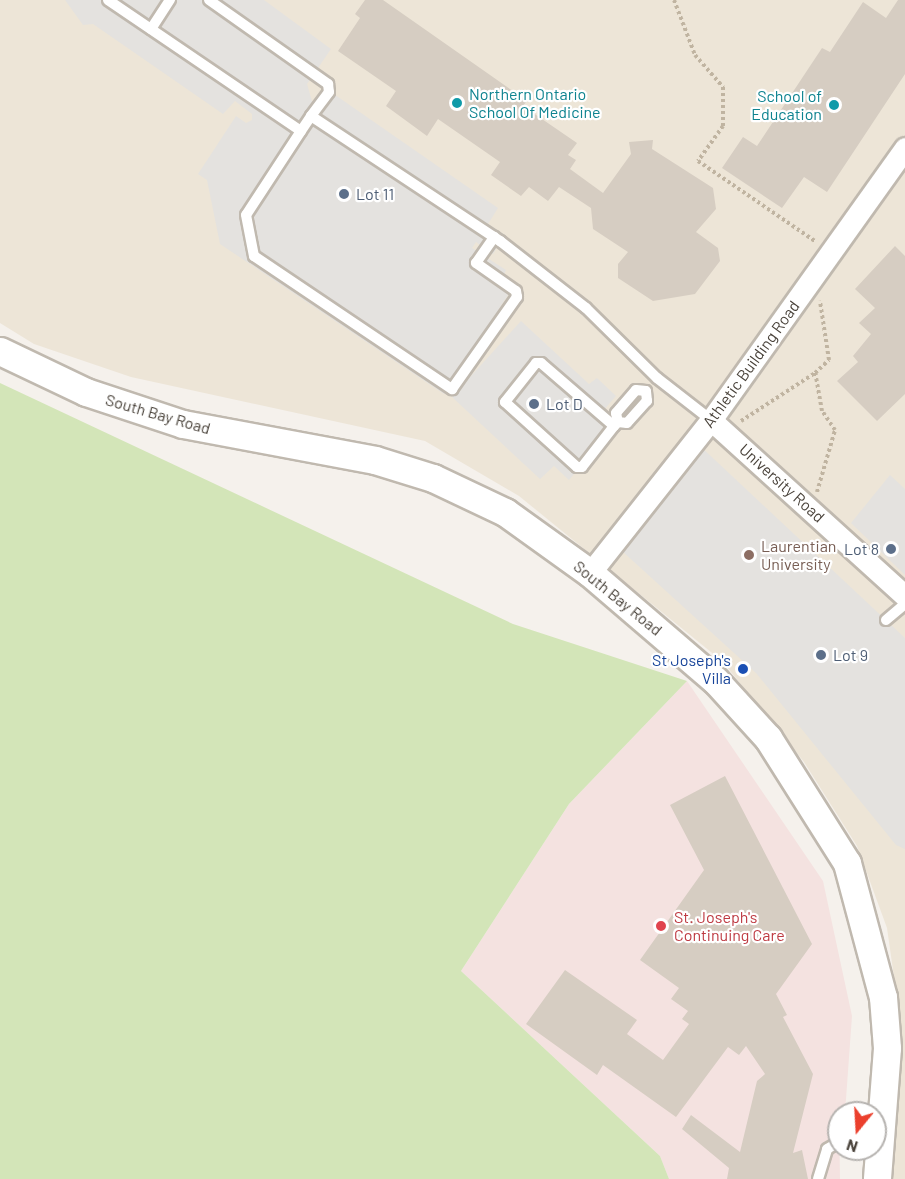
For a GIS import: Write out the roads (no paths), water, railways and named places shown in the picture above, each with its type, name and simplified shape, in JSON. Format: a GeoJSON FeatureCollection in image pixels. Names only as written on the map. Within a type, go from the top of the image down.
{"type":"FeatureCollection","features":[{"type":"Feature","properties":{"kind":"street","name":"Athletic Building Road"},"geometry":{"type":"LineString","coordinates":[[590,573],[711,420],[904,151]]}},
{"type":"Feature","properties":{"kind":"street","name":"South Bay Road"},"geometry":{"type":"LineString","coordinates":[[0,351],[86,392],[183,424],[375,460],[433,478],[505,512],[590,573],[715,680],[768,738],[847,863],[883,997],[886,1048],[881,1101]]}},
{"type":"Feature","properties":{"kind":"street","name":"University Road"},"geometry":{"type":"LineString","coordinates":[[711,420],[905,597]]}},
{"type":"Feature","properties":{"kind":"street","name":"South Bay Road"},"geometry":{"type":"LineString","coordinates":[[877,1161],[877,1179]]}},
{"type":"Feature","properties":{"kind":"lane"},"geometry":{"type":"LineString","coordinates":[[108,0],[301,131]]}},
{"type":"Feature","properties":{"kind":"lane"},"geometry":{"type":"LineString","coordinates":[[151,29],[170,0]]}},
{"type":"Feature","properties":{"kind":"lane"},"geometry":{"type":"LineString","coordinates":[[209,0],[328,84],[328,92],[246,215],[254,256],[452,389],[517,297],[516,291],[476,263],[494,237]]}},
{"type":"Feature","properties":{"kind":"lane"},"geometry":{"type":"LineString","coordinates":[[311,116],[494,237],[586,308],[657,378],[711,420]]}},
{"type":"Feature","properties":{"kind":"lane"},"geometry":{"type":"LineString","coordinates":[[646,391],[636,390],[616,412],[616,424],[582,467],[577,467],[505,402],[536,363],[541,363],[616,424],[627,423],[647,400],[646,391],[657,378]]}},
{"type":"Feature","properties":{"kind":"lane"},"geometry":{"type":"LineString","coordinates":[[886,620],[905,604]]}},
{"type":"Feature","properties":{"kind":"lane"},"geometry":{"type":"LineString","coordinates":[[818,1179],[827,1152]]}},
{"type":"Feature","properties":{"kind":"place","name":"Northern Ontario School Of Medicine"},"geometry":{"type":"Point","coordinates":[457,103]}},
{"type":"Feature","properties":{"kind":"place","name":"School of Education"},"geometry":{"type":"Point","coordinates":[834,105]}},
{"type":"Feature","properties":{"kind":"place","name":"Lot 11"},"geometry":{"type":"Point","coordinates":[344,194]}},
{"type":"Feature","properties":{"kind":"place","name":"Lot D"},"geometry":{"type":"Point","coordinates":[534,404]}},
{"type":"Feature","properties":{"kind":"place","name":"Lot 8"},"geometry":{"type":"Point","coordinates":[891,549]}},
{"type":"Feature","properties":{"kind":"place","name":"Laurentian University"},"geometry":{"type":"Point","coordinates":[749,555]}},
{"type":"Feature","properties":{"kind":"place","name":"Lot 9"},"geometry":{"type":"Point","coordinates":[821,655]}},
{"type":"Feature","properties":{"kind":"place","name":"St Joseph's Villa"},"geometry":{"type":"Point","coordinates":[743,669]}},
{"type":"Feature","properties":{"kind":"place","name":"St. Joseph's Continuing Care"},"geometry":{"type":"Point","coordinates":[661,926]}}]}
